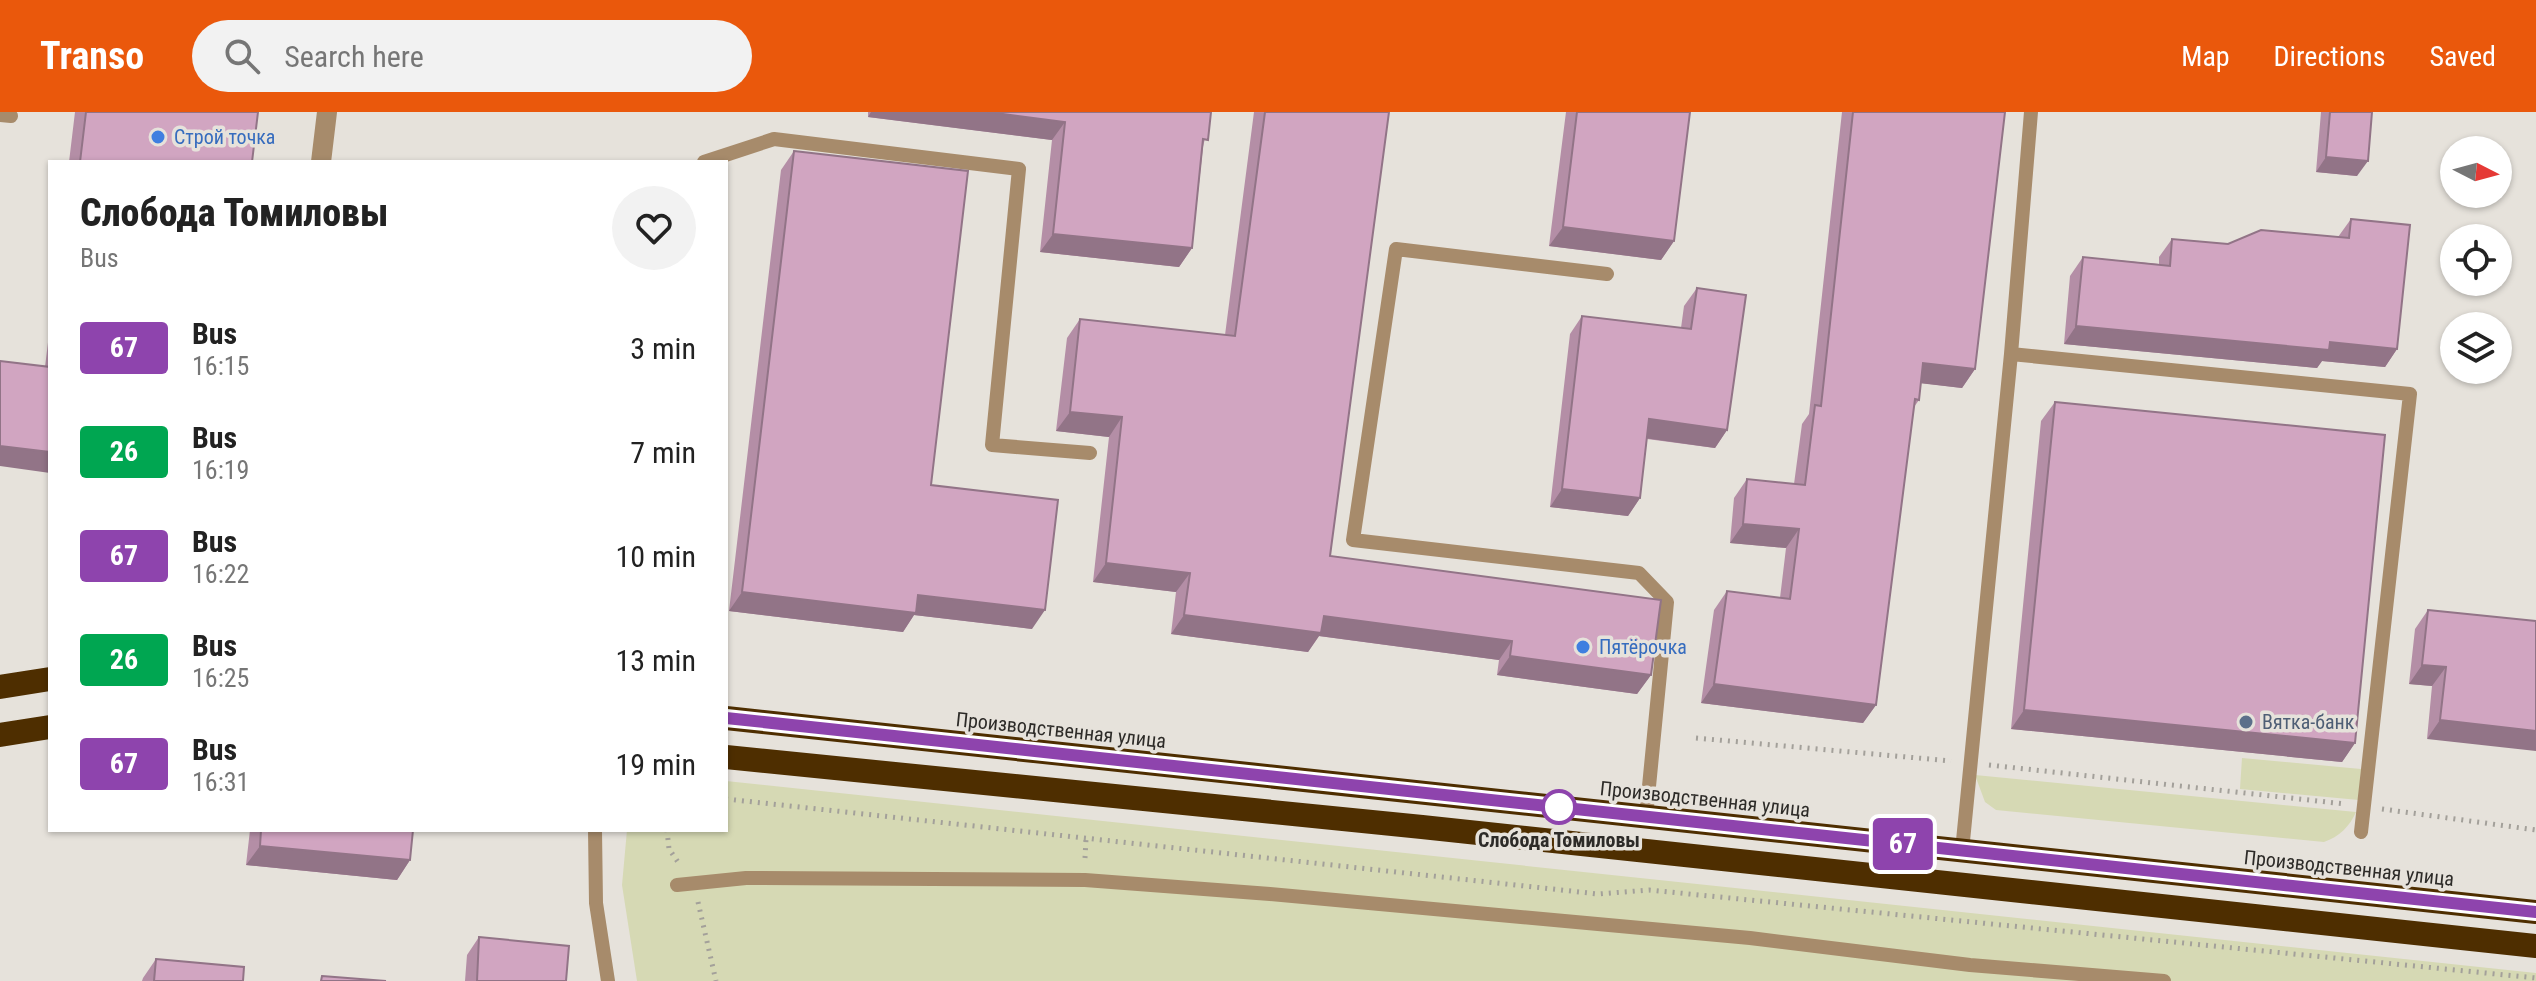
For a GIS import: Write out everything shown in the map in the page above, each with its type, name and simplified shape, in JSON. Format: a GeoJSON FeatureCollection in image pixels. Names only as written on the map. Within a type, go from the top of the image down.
{"type":"FeatureCollection","features":[{"type":"Feature","properties":{"kind":"highway"},"geometry":{"type":"LineString","coordinates":[[0,687],[48,679]]}},
{"type":"Feature","properties":{"kind":"highway","name":"Производственная улица"},"geometry":{"type":"LineString","coordinates":[[728,718],[2536,912]]}},
{"type":"Feature","properties":{"kind":"highway"},"geometry":{"type":"LineString","coordinates":[[0,735],[48,727]]}},
{"type":"Feature","properties":{"kind":"highway"},"geometry":{"type":"LineString","coordinates":[[728,757],[1422,827],[2536,946]]}},
{"type":"Feature","properties":{"kind":"street"},"geometry":{"type":"LineString","coordinates":[[321,160],[327,112]]}},
{"type":"Feature","properties":{"kind":"lane"},"geometry":{"type":"LineString","coordinates":[[1962,851],[2011,354],[2031,112]]}},
{"type":"Feature","properties":{"kind":"lane"},"geometry":{"type":"LineString","coordinates":[[710,160],[774,139],[1019,169],[992,445],[1090,453]]}},
{"type":"Feature","properties":{"kind":"lane"},"geometry":{"type":"LineString","coordinates":[[1607,274],[1396,249],[1353,540],[1639,573],[1667,602],[1646,817]]}},
{"type":"Feature","properties":{"kind":"lane"},"geometry":{"type":"LineString","coordinates":[[2011,354],[2410,394],[2361,832]]}},
{"type":"Feature","properties":{"kind":"lane"},"geometry":{"type":"LineString","coordinates":[[595,832],[596,903],[608,981]]}},
{"type":"Feature","properties":{"kind":"lane"},"geometry":{"type":"LineString","coordinates":[[677,885],[746,878],[1085,880],[1750,938],[1970,965],[2164,981]]}},
{"type":"Feature","properties":{"kind":"path"},"geometry":{"type":"LineString","coordinates":[[1696,738],[1970,763],[2364,806],[2536,830]]}},
{"type":"Feature","properties":{"kind":"path"},"geometry":{"type":"LineString","coordinates":[[728,799],[1598,894],[1649,890],[2536,978]]}},
{"type":"Feature","properties":{"kind":"green space"},"geometry":{"type":"Polygon","coordinates":[[[2242,758],[2361,769],[2359,800],[2240,789],[2242,758]]]}},
{"type":"Feature","properties":{"kind":"green space"},"geometry":{"type":"Polygon","coordinates":[[[1975,775],[2356,812],[2343,830],[2324,842],[1996,810],[1985,802],[1975,775]]]}},
{"type":"Feature","properties":{"kind":"green space"},"geometry":{"type":"Polygon","coordinates":[[[728,781],[2536,973],[2536,981],[637,981],[622,885],[627,832],[728,832],[728,781]]]}},
{"type":"Feature","properties":{"kind":"building","name":"Строй точка"},"geometry":{"type":"Polygon","coordinates":[[[86,112],[258,112],[252,160],[80,160],[86,112]]]}},
{"type":"Feature","properties":{"kind":"building"},"geometry":{"type":"Polygon","coordinates":[[[988,112],[1211,112],[1208,140],[1203,139],[1192,248],[1053,234],[1065,122],[988,112]]]}},
{"type":"Feature","properties":{"kind":"building"},"geometry":{"type":"Polygon","coordinates":[[[1265,112],[1389,112],[1330,556],[1661,600],[1651,675],[1510,656],[1512,641],[1324,616],[1321,633],[1184,615],[1190,573],[1106,563],[1122,417],[1070,412],[1080,319],[1235,336],[1265,112]]]}},
{"type":"Feature","properties":{"kind":"building"},"geometry":{"type":"Polygon","coordinates":[[[1577,112],[1690,112],[1674,241],[1563,227],[1577,112]]]}},
{"type":"Feature","properties":{"kind":"building"},"geometry":{"type":"Polygon","coordinates":[[[1853,112],[2005,112],[1975,369],[1923,363],[1919,400],[1915,399],[1876,705],[1714,684],[1727,591],[1790,599],[1799,529],[1743,524],[1747,479],[1805,485],[1815,405],[1821,406],[1853,112]]]}},
{"type":"Feature","properties":{"kind":"building"},"geometry":{"type":"Polygon","coordinates":[[[2330,112],[2372,112],[2368,161],[2326,157],[2330,112]]]}},
{"type":"Feature","properties":{"kind":"building"},"geometry":{"type":"Polygon","coordinates":[[[794,151],[968,171],[931,485],[1058,500],[1045,610],[918,595],[916,613],[742,592],[794,151]]]}},
{"type":"Feature","properties":{"kind":"building"},"geometry":{"type":"Polygon","coordinates":[[[2351,219],[2410,225],[2397,349],[2330,342],[2329,350],[2076,326],[2083,257],[2170,266],[2172,239],[2228,244],[2261,230],[2349,238],[2351,219]]]}},
{"type":"Feature","properties":{"kind":"building"},"geometry":{"type":"Polygon","coordinates":[[[1697,288],[1746,295],[1727,430],[1649,419],[1640,498],[1562,489],[1582,316],[1691,329],[1697,288]]]}},
{"type":"Feature","properties":{"kind":"building"},"geometry":{"type":"Polygon","coordinates":[[[0,361],[48,367],[48,452],[0,446],[0,361]]]}},
{"type":"Feature","properties":{"kind":"building"},"geometry":{"type":"Polygon","coordinates":[[[2055,402],[2385,435],[2355,743],[2024,710],[2055,402]]]}},
{"type":"Feature","properties":{"kind":"building"},"geometry":{"type":"Polygon","coordinates":[[[2428,610],[2536,621],[2536,731],[2440,720],[2446,667],[2422,665],[2428,610]]]}},
{"type":"Feature","properties":{"kind":"building"},"geometry":{"type":"Polygon","coordinates":[[[261,832],[413,832],[410,860],[260,846],[261,832]]]}},
{"type":"Feature","properties":{"kind":"building"},"geometry":{"type":"Polygon","coordinates":[[[479,937],[569,946],[566,981],[477,981],[479,937]]]}},
{"type":"Feature","properties":{"kind":"building"},"geometry":{"type":"Polygon","coordinates":[[[156,959],[244,967],[243,981],[154,981],[156,959]]]}},
{"type":"Feature","properties":{"kind":"building"},"geometry":{"type":"Polygon","coordinates":[[[322,976],[386,981],[321,981],[322,976]]]}},
{"type":"Feature","properties":{"kind":"bus line","name":"67"},"geometry":{"type":"LineString","coordinates":[[728,718],[2536,912]]}},
{"type":"Feature","properties":{"kind":"place","name":"Строй точка"},"geometry":{"type":"Point","coordinates":[158,137]}},
{"type":"Feature","properties":{"kind":"place","name":"Пятёрочка"},"geometry":{"type":"Point","coordinates":[1583,647]}},
{"type":"Feature","properties":{"kind":"place","name":"Вятка-банк"},"geometry":{"type":"Point","coordinates":[2246,722]}},
{"type":"Feature","properties":{"kind":"place","name":"Слобода Томиловы"},"geometry":{"type":"Point","coordinates":[1559,807]}}]}
